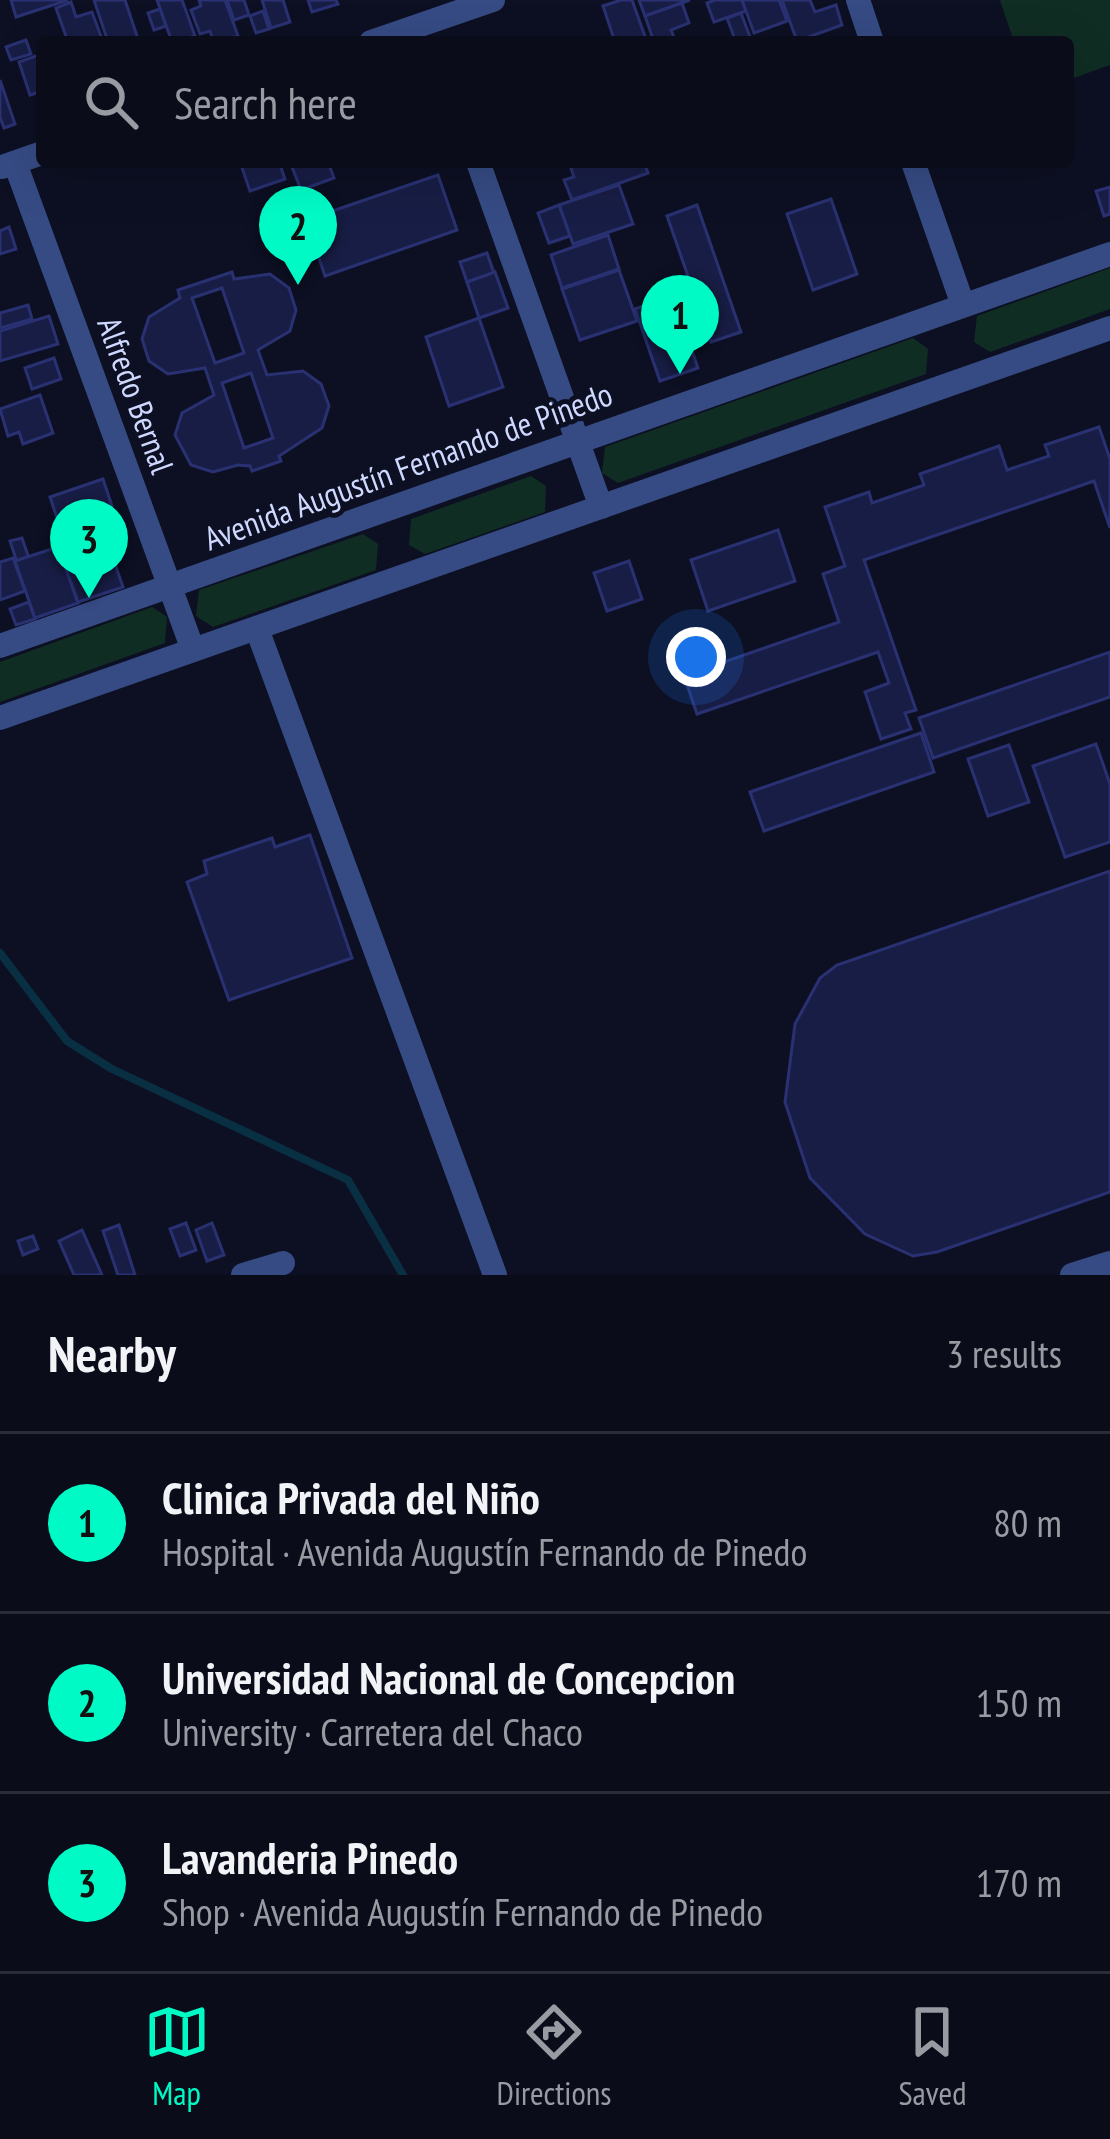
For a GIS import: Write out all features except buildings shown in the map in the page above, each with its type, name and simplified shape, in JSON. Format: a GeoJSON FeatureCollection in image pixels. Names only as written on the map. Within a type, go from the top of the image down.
{"type":"FeatureCollection","features":[{"type":"Feature","properties":{"kind":"street"},"geometry":{"type":"LineString","coordinates":[[432,32],[493,0]]}},
{"type":"Feature","properties":{"kind":"street"},"geometry":{"type":"LineString","coordinates":[[857,0],[870,36]]}},
{"type":"Feature","properties":{"kind":"street","name":"Alfredo Bernal"},"geometry":{"type":"LineString","coordinates":[[8,165],[193,650]]}},
{"type":"Feature","properties":{"kind":"street"},"geometry":{"type":"LineString","coordinates":[[480,168],[601,507]]}},
{"type":"Feature","properties":{"kind":"street"},"geometry":{"type":"LineString","coordinates":[[916,168],[963,305]]}},
{"type":"Feature","properties":{"kind":"street","name":"Avenida Augustín Fernando de Pinedo"},"geometry":{"type":"LineString","coordinates":[[0,646],[1110,254]]}},
{"type":"Feature","properties":{"kind":"street"},"geometry":{"type":"LineString","coordinates":[[0,718],[1110,328]]}},
{"type":"Feature","properties":{"kind":"street"},"geometry":{"type":"LineString","coordinates":[[257,629],[495,1275]]}},
{"type":"Feature","properties":{"kind":"street"},"geometry":{"type":"LineString","coordinates":[[243,1275],[283,1263]]}},
{"type":"Feature","properties":{"kind":"street"},"geometry":{"type":"LineString","coordinates":[[1072,1275],[1110,1264]]}},
{"type":"Feature","properties":{"kind":"green space"},"geometry":{"type":"Polygon","coordinates":[[[1000,0],[1110,0],[1110,65],[1074,78],[1074,36],[1012,36],[1000,0]]]}},
{"type":"Feature","properties":{"kind":"green space"},"geometry":{"type":"Polygon","coordinates":[[[1110,268],[1110,309],[990,352],[974,342],[977,316],[1110,268]]]}},
{"type":"Feature","properties":{"kind":"green space"},"geometry":{"type":"Polygon","coordinates":[[[913,338],[928,349],[926,374],[618,483],[602,473],[605,447],[913,338]]]}},
{"type":"Feature","properties":{"kind":"green space"},"geometry":{"type":"Polygon","coordinates":[[[531,476],[546,486],[545,512],[425,554],[409,545],[411,519],[531,476]]]}},
{"type":"Feature","properties":{"kind":"green space"},"geometry":{"type":"Polygon","coordinates":[[[363,534],[378,544],[376,570],[213,627],[196,616],[199,590],[363,534]]]}},
{"type":"Feature","properties":{"kind":"green space"},"geometry":{"type":"Polygon","coordinates":[[[152,607],[167,617],[165,643],[0,702],[0,662],[152,607]]]}},
{"type":"Feature","properties":{"kind":"waterway"},"geometry":{"type":"LineString","coordinates":[[0,953],[67,1041],[112,1069],[348,1180],[403,1275]]}},
{"type":"Feature","properties":{"kind":"place","name":"Universidad Nacional de Concepcion"},"geometry":{"type":"Point","coordinates":[298,285]}},
{"type":"Feature","properties":{"kind":"place","name":"Clinica Privada del Niño"},"geometry":{"type":"Point","coordinates":[680,374]}},
{"type":"Feature","properties":{"kind":"place","name":"Lavanderia Pinedo"},"geometry":{"type":"Point","coordinates":[89,598]}}]}
